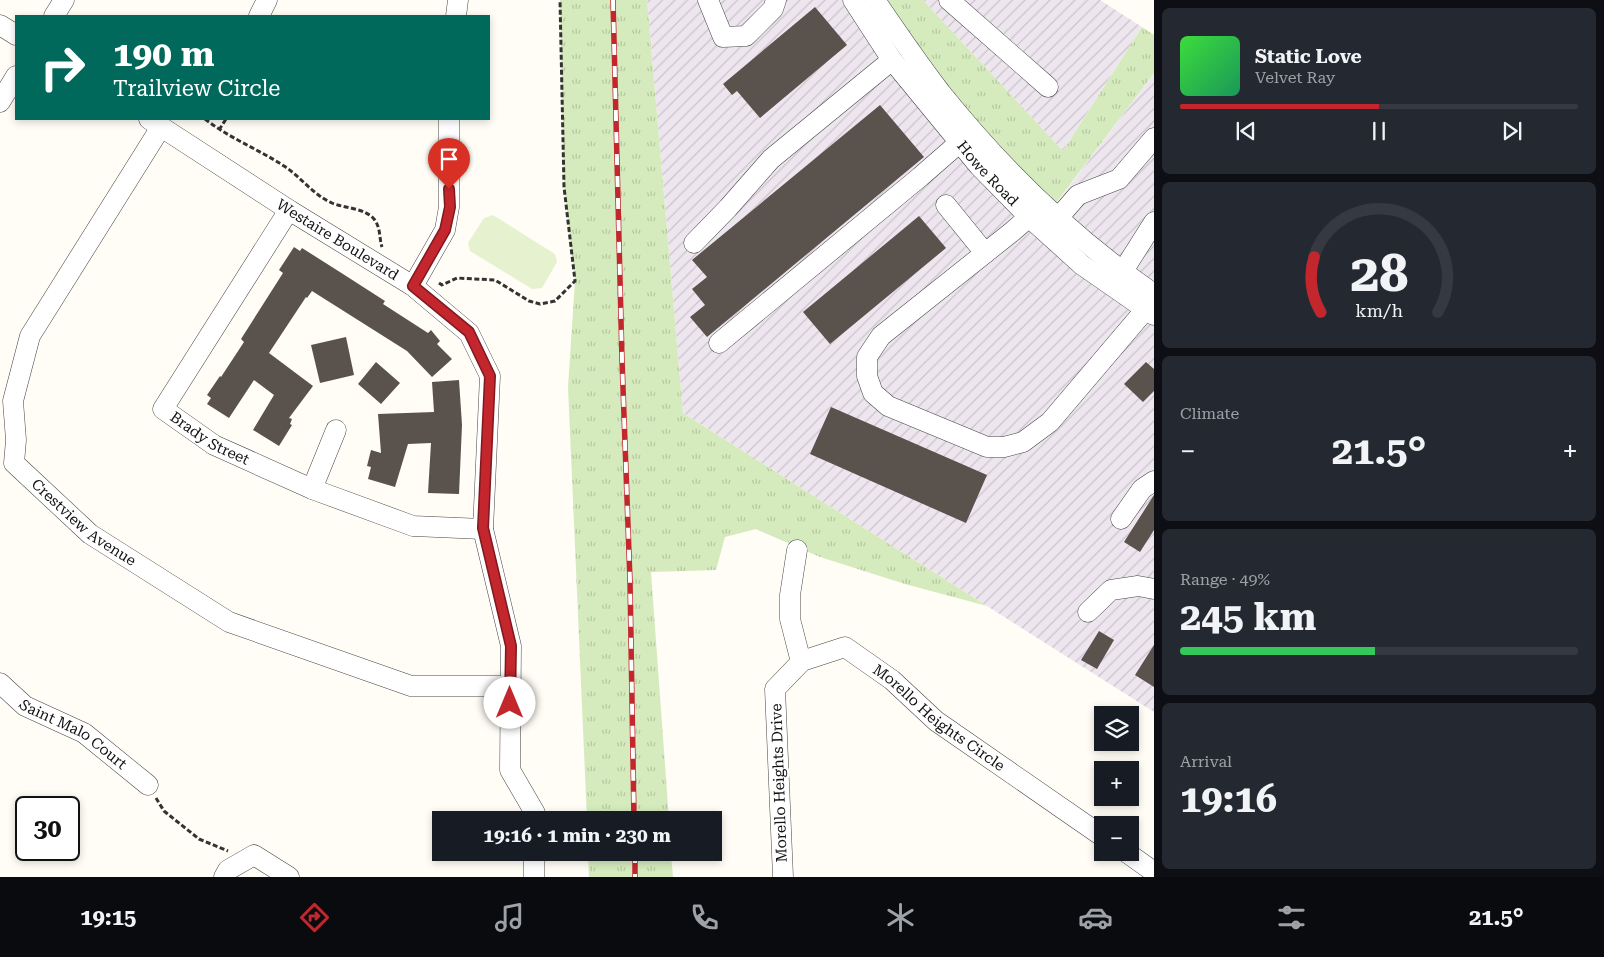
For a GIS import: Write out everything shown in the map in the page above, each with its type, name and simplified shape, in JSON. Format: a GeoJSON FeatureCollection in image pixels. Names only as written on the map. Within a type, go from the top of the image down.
{"type":"FeatureCollection","features":[{"type":"Feature","properties":{"kind":"street"},"geometry":{"type":"LineString","coordinates":[[55,15],[64,0]]}},
{"type":"Feature","properties":{"kind":"street"},"geometry":{"type":"LineString","coordinates":[[260,15],[267,0]]}},
{"type":"Feature","properties":{"kind":"street"},"geometry":{"type":"LineString","coordinates":[[456,15],[458,0]]}},
{"type":"Feature","properties":{"kind":"street"},"geometry":{"type":"LineString","coordinates":[[708,0],[723,37],[746,36],[773,9],[776,0]]}},
{"type":"Feature","properties":{"kind":"street","name":"Howe Road"},"geometry":{"type":"LineString","coordinates":[[853,0],[892,60],[959,143],[1028,217],[1082,265],[1151,306]]}},
{"type":"Feature","properties":{"kind":"street","name":"Howe Road"},"geometry":{"type":"LineString","coordinates":[[875,0],[941,92],[995,156],[1058,218],[1123,271],[1151,306]]}},
{"type":"Feature","properties":{"kind":"street"},"geometry":{"type":"LineString","coordinates":[[948,0],[1048,87]]}},
{"type":"Feature","properties":{"kind":"street"},"geometry":{"type":"LineString","coordinates":[[0,25],[15,34]]}},
{"type":"Feature","properties":{"kind":"street"},"geometry":{"type":"LineString","coordinates":[[694,243],[771,159],[892,60]]}},
{"type":"Feature","properties":{"kind":"street"},"geometry":{"type":"LineString","coordinates":[[0,102],[15,78]]}},
{"type":"Feature","properties":{"kind":"street"},"geometry":{"type":"LineString","coordinates":[[413,286],[445,230],[450,207],[449,120]]}},
{"type":"Feature","properties":{"kind":"street","name":"Westaire Boulevard"},"geometry":{"type":"LineString","coordinates":[[155,123],[289,210],[413,286],[469,332],[490,376],[483,528],[511,646],[510,770],[534,811]]}},
{"type":"Feature","properties":{"kind":"street","name":"Crestview Avenue"},"geometry":{"type":"LineString","coordinates":[[155,123],[30,336],[13,401],[16,440],[14,463],[90,534],[229,622],[411,686],[510,686]]}},
{"type":"Feature","properties":{"kind":"street"},"geometry":{"type":"LineString","coordinates":[[1058,218],[1078,195],[1119,179],[1154,138]]}},
{"type":"Feature","properties":{"kind":"street"},"geometry":{"type":"LineString","coordinates":[[719,344],[959,143]]}},
{"type":"Feature","properties":{"kind":"street"},"geometry":{"type":"LineString","coordinates":[[946,205],[986,253]]}},
{"type":"Feature","properties":{"kind":"street","name":"Brady Street"},"geometry":{"type":"LineString","coordinates":[[289,210],[163,409],[214,445],[312,489],[413,526],[483,528]]}},
{"type":"Feature","properties":{"kind":"street"},"geometry":{"type":"LineString","coordinates":[[1028,217],[1014,231],[881,336],[867,357],[868,376],[873,393],[888,406],[987,448],[1004,447],[1023,442],[1050,422],[1151,306]]}},
{"type":"Feature","properties":{"kind":"street"},"geometry":{"type":"LineString","coordinates":[[1123,271],[1154,222]]}},
{"type":"Feature","properties":{"kind":"street"},"geometry":{"type":"LineString","coordinates":[[312,489],[336,430]]}},
{"type":"Feature","properties":{"kind":"street"},"geometry":{"type":"LineString","coordinates":[[1120,519],[1142,489],[1154,481]]}},
{"type":"Feature","properties":{"kind":"street"},"geometry":{"type":"LineString","coordinates":[[797,550],[790,595],[790,619],[800,662]]}},
{"type":"Feature","properties":{"kind":"street"},"geometry":{"type":"LineString","coordinates":[[1088,612],[1111,590],[1138,586],[1154,589]]}},
{"type":"Feature","properties":{"kind":"street","name":"Morello Heights Circle"},"geometry":{"type":"LineString","coordinates":[[775,689],[800,662],[845,647],[892,680],[936,721],[1094,830]]}},
{"type":"Feature","properties":{"kind":"street","name":"Saint Malo Court"},"geometry":{"type":"LineString","coordinates":[[0,683],[25,706],[84,733],[148,785]]}},
{"type":"Feature","properties":{"kind":"street","name":"Morello Heights Drive"},"geometry":{"type":"LineString","coordinates":[[775,689],[783,877]]}},
{"type":"Feature","properties":{"kind":"street"},"geometry":{"type":"LineString","coordinates":[[224,877],[228,870],[254,855],[289,877]]}},
{"type":"Feature","properties":{"kind":"street"},"geometry":{"type":"LineString","coordinates":[[534,861],[534,877]]}},
{"type":"Feature","properties":{"kind":"street"},"geometry":{"type":"LineString","coordinates":[[1139,861],[1154,872]]}},
{"type":"Feature","properties":{"kind":"path"},"geometry":{"type":"LineString","coordinates":[[219,130],[225,120]]}},
{"type":"Feature","properties":{"kind":"path"},"geometry":{"type":"LineString","coordinates":[[148,785],[164,811],[198,839],[232,852],[254,855]]}},
{"type":"Feature","properties":{"kind":"shaded area"},"geometry":{"type":"Polygon","coordinates":[[[647,0],[853,0],[979,166],[1154,315],[1154,712],[683,413],[647,0]]]}},
{"type":"Feature","properties":{"kind":"shaded area"},"geometry":{"type":"Polygon","coordinates":[[[923,0],[1100,0],[1142,27],[1063,151],[923,0]]]}},
{"type":"Feature","properties":{"kind":"shaded area"},"geometry":{"type":"Polygon","coordinates":[[[1154,73],[1154,294],[1050,212],[1154,73]]]}},
{"type":"Feature","properties":{"kind":"green space"},"geometry":{"type":"Polygon","coordinates":[[[560,0],[647,0],[683,413],[987,606],[905,584],[820,557],[756,529],[725,537],[716,570],[651,572],[668,811],[587,811],[568,387],[575,281],[564,187],[560,0]]]}},
{"type":"Feature","properties":{"kind":"green space"},"geometry":{"type":"Polygon","coordinates":[[[875,0],[923,0],[1063,151],[1142,27],[1154,35],[1154,73],[1050,211],[875,0]]]}},
{"type":"Feature","properties":{"kind":"green space"},"geometry":{"type":"Polygon","coordinates":[[[493,215],[555,254],[557,262],[542,288],[532,289],[470,251],[468,243],[484,218],[493,215]]]}},
{"type":"Feature","properties":{"kind":"green space"},"geometry":{"type":"Polygon","coordinates":[[[588,861],[672,861],[673,877],[589,877],[588,861]]]}},
{"type":"Feature","properties":{"kind":"building"},"geometry":{"type":"Polygon","coordinates":[[[815,7],[847,45],[760,118],[737,91],[732,95],[723,84],[815,7]]]}},
{"type":"Feature","properties":{"kind":"building"},"geometry":{"type":"Polygon","coordinates":[[[880,105],[924,157],[707,337],[690,317],[705,305],[692,289],[707,277],[692,260],[880,105]]]}},
{"type":"Feature","properties":{"kind":"building"},"geometry":{"type":"Polygon","coordinates":[[[919,216],[946,248],[830,344],[803,312],[919,216]]]}},
{"type":"Feature","properties":{"kind":"building"},"geometry":{"type":"Polygon","coordinates":[[[294,247],[300,251],[302,248],[343,274],[385,301],[383,304],[428,333],[431,330],[440,341],[437,344],[452,359],[432,377],[407,351],[312,291],[306,297],[269,353],[313,386],[289,418],[292,419],[290,424],[292,425],[279,446],[253,430],[274,395],[254,380],[229,418],[207,404],[211,398],[207,395],[244,342],[241,339],[283,273],[279,270],[294,247]]]}},
{"type":"Feature","properties":{"kind":"building"},"geometry":{"type":"Polygon","coordinates":[[[346,337],[354,375],[320,383],[311,345],[346,337]]]}},
{"type":"Feature","properties":{"kind":"building"},"geometry":{"type":"Polygon","coordinates":[[[376,362],[400,383],[381,404],[358,384],[376,362]]]}},
{"type":"Feature","properties":{"kind":"building"},"geometry":{"type":"Polygon","coordinates":[[[1146,362],[1154,369],[1154,391],[1143,402],[1124,384],[1146,362]]]}},
{"type":"Feature","properties":{"kind":"building"},"geometry":{"type":"Polygon","coordinates":[[[459,380],[462,425],[459,494],[428,493],[431,443],[408,444],[395,487],[368,479],[371,467],[367,466],[371,450],[381,453],[378,414],[434,412],[432,382],[459,380]]]}},
{"type":"Feature","properties":{"kind":"building"},"geometry":{"type":"Polygon","coordinates":[[[831,407],[987,475],[966,523],[810,454],[831,407]]]}},
{"type":"Feature","properties":{"kind":"building"},"geometry":{"type":"Polygon","coordinates":[[[1154,495],[1154,530],[1140,552],[1124,542],[1154,495]]]}},
{"type":"Feature","properties":{"kind":"building"},"geometry":{"type":"Polygon","coordinates":[[[1099,631],[1114,640],[1097,669],[1081,660],[1099,631]]]}},
{"type":"Feature","properties":{"kind":"building"},"geometry":{"type":"Polygon","coordinates":[[[1154,645],[1154,687],[1135,675],[1154,645]]]}},
{"type":"Feature","properties":{"kind":"railway"},"geometry":{"type":"LineString","coordinates":[[613,0],[622,360],[630,581],[634,811]]}},
{"type":"Feature","properties":{"kind":"railway"},"geometry":{"type":"LineString","coordinates":[[635,861],[635,877]]}},
{"type":"Feature","properties":{"kind":"route"},"geometry":{"type":"LineString","coordinates":[[449,189],[450,207],[445,230],[413,286],[469,332],[490,376],[483,528],[511,646],[510,703]]}}]}
